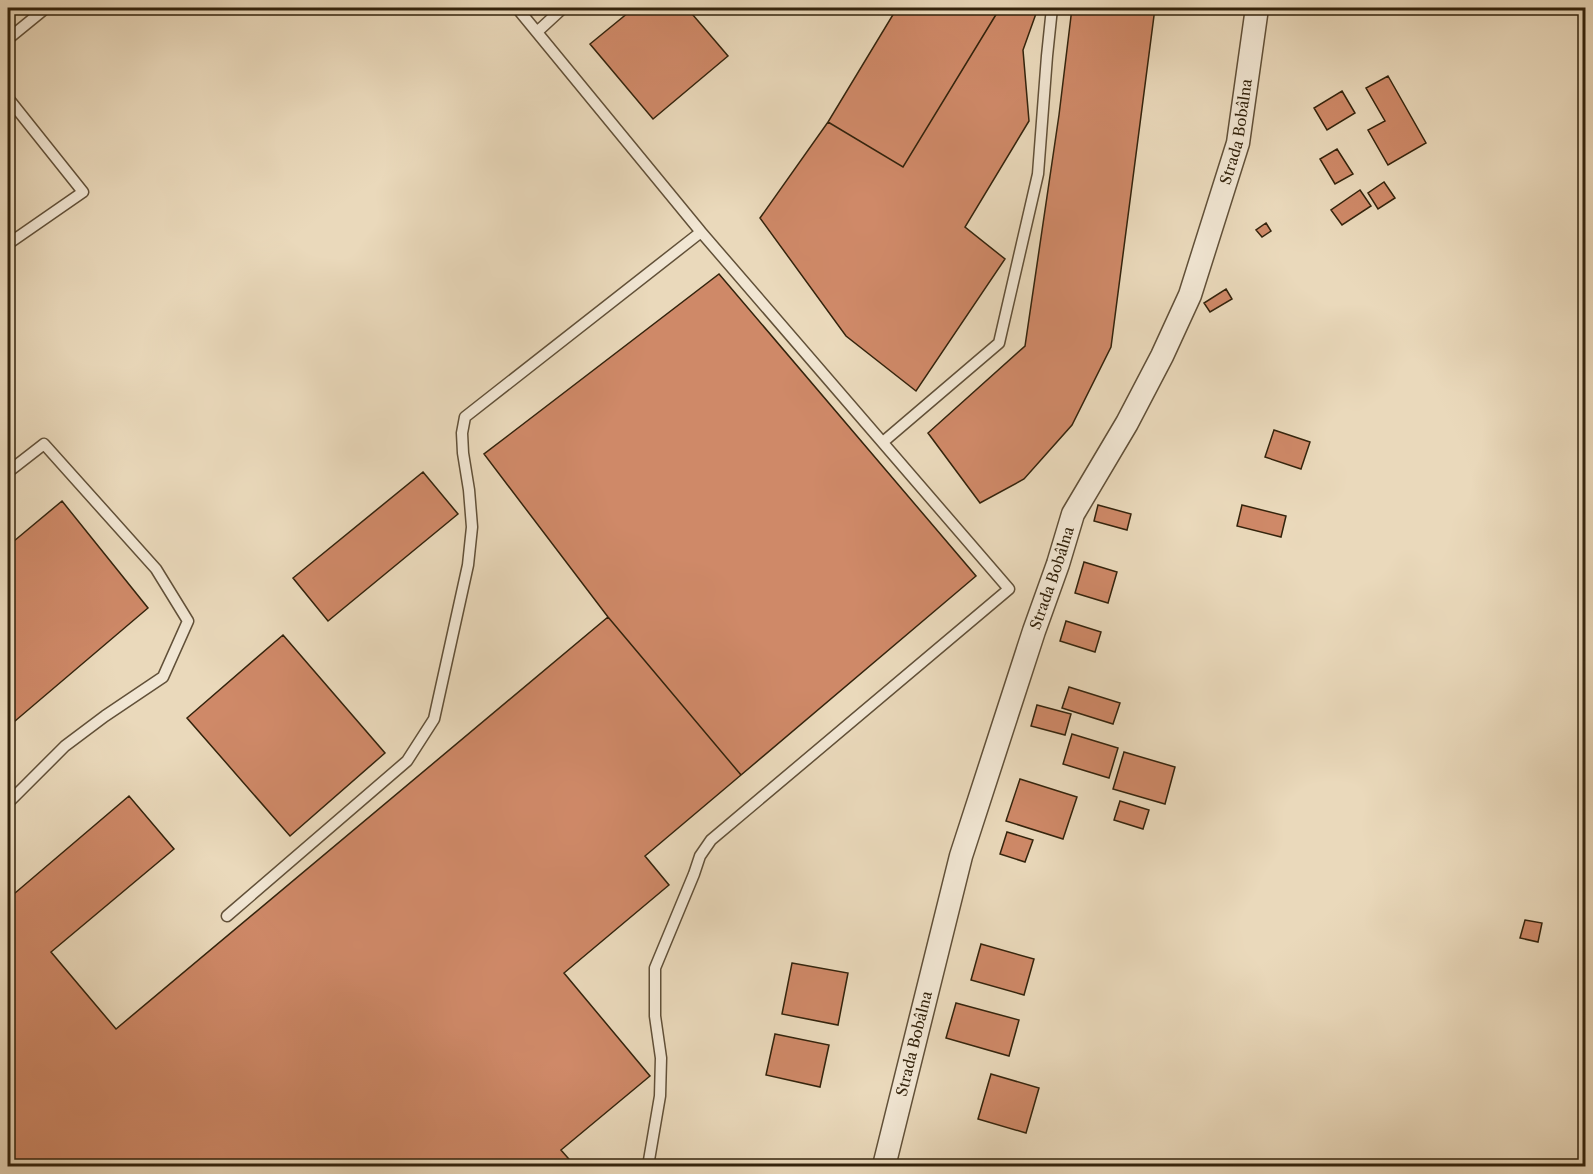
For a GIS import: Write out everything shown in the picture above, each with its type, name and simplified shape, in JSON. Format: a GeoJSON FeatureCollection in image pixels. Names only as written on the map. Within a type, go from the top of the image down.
{"type":"FeatureCollection","features":[{"type":"Feature","properties":{"kind":"street","name":"Strada Bobâlna"},"geometry":{"type":"LineString","coordinates":[[884,1167],[961,856],[1073,514],[1127,423],[1186,306],[1194,285],[1238,143],[1257,8]]}},
{"type":"Feature","properties":{"kind":"lane"},"geometry":{"type":"LineString","coordinates":[[8,39],[46,8]]}},
{"type":"Feature","properties":{"kind":"lane"},"geometry":{"type":"LineString","coordinates":[[517,8],[701,232],[1009,590],[711,840],[700,856],[654,968],[655,1016],[661,1058],[660,1096],[648,1167]]}},
{"type":"Feature","properties":{"kind":"lane"},"geometry":{"type":"LineString","coordinates":[[537,32],[563,8]]}},
{"type":"Feature","properties":{"kind":"lane"},"geometry":{"type":"LineString","coordinates":[[883,442],[999,343],[1038,174],[1052,8]]}},
{"type":"Feature","properties":{"kind":"lane"},"geometry":{"type":"LineString","coordinates":[[8,98],[83,192],[8,244]]}},
{"type":"Feature","properties":{"kind":"lane"},"geometry":{"type":"LineString","coordinates":[[227,916],[407,760],[434,719],[469,555],[472,527],[463,453],[462,433],[465,417],[701,232]]}},
{"type":"Feature","properties":{"kind":"lane"},"geometry":{"type":"LineString","coordinates":[[8,472],[44,444],[156,569],[188,621],[163,677],[65,746],[8,803]]}},
{"type":"Feature","properties":{"kind":"building"},"geometry":{"type":"Polygon","coordinates":[[[634,8],[687,8],[728,56],[653,119],[590,44],[634,8]]]}},
{"type":"Feature","properties":{"kind":"building"},"geometry":{"type":"Polygon","coordinates":[[[897,8],[1000,8],[903,167],[828,122],[897,8]]]}},
{"type":"Feature","properties":{"kind":"building"},"geometry":{"type":"Polygon","coordinates":[[[1000,8],[1038,8],[1023,50],[1029,121],[965,227],[1005,259],[916,391],[846,336],[760,218],[828,122],[903,167],[1000,8]]]}},
{"type":"Feature","properties":{"kind":"building"},"geometry":{"type":"Polygon","coordinates":[[[1072,8],[1155,8],[1111,347],[1072,425],[1024,479],[980,503],[928,433],[1025,346],[1059,115],[1072,8]]]}},
{"type":"Feature","properties":{"kind":"building"},"geometry":{"type":"Polygon","coordinates":[[[1388,76],[1426,143],[1388,165],[1368,130],[1385,121],[1366,88],[1388,76]]]}},
{"type":"Feature","properties":{"kind":"building"},"geometry":{"type":"Polygon","coordinates":[[[1342,91],[1355,113],[1327,130],[1314,108],[1342,91]]]}},
{"type":"Feature","properties":{"kind":"building"},"geometry":{"type":"Polygon","coordinates":[[[1337,149],[1353,174],[1335,184],[1320,159],[1337,149]]]}},
{"type":"Feature","properties":{"kind":"building"},"geometry":{"type":"Polygon","coordinates":[[[1384,182],[1395,198],[1378,209],[1368,193],[1384,182]]]}},
{"type":"Feature","properties":{"kind":"building"},"geometry":{"type":"Polygon","coordinates":[[[1360,190],[1371,206],[1342,225],[1331,210],[1360,190]]]}},
{"type":"Feature","properties":{"kind":"building"},"geometry":{"type":"Polygon","coordinates":[[[1266,223],[1271,231],[1262,237],[1256,230],[1266,223]]]}},
{"type":"Feature","properties":{"kind":"building"},"geometry":{"type":"Polygon","coordinates":[[[719,274],[976,576],[741,775],[608,617],[484,454],[719,274]]]}},
{"type":"Feature","properties":{"kind":"building"},"geometry":{"type":"Polygon","coordinates":[[[1226,289],[1232,299],[1210,312],[1204,303],[1226,289]]]}},
{"type":"Feature","properties":{"kind":"building"},"geometry":{"type":"Polygon","coordinates":[[[1274,430],[1310,442],[1301,469],[1265,457],[1274,430]]]}},
{"type":"Feature","properties":{"kind":"building"},"geometry":{"type":"Polygon","coordinates":[[[423,472],[458,514],[328,621],[293,578],[423,472]]]}},
{"type":"Feature","properties":{"kind":"building"},"geometry":{"type":"Polygon","coordinates":[[[62,501],[148,608],[8,727],[8,546],[62,501]]]}},
{"type":"Feature","properties":{"kind":"building"},"geometry":{"type":"Polygon","coordinates":[[[1098,505],[1131,514],[1127,530],[1094,521],[1098,505]]]}},
{"type":"Feature","properties":{"kind":"building"},"geometry":{"type":"Polygon","coordinates":[[[1242,505],[1286,516],[1281,537],[1237,526],[1242,505]]]}},
{"type":"Feature","properties":{"kind":"building"},"geometry":{"type":"Polygon","coordinates":[[[1084,562],[1117,572],[1108,603],[1075,593],[1084,562]]]}},
{"type":"Feature","properties":{"kind":"building"},"geometry":{"type":"Polygon","coordinates":[[[608,617],[741,775],[645,856],[669,885],[564,973],[650,1076],[561,1150],[575,1166],[8,1166],[8,899],[129,796],[174,849],[51,952],[116,1029],[608,617]]]}},
{"type":"Feature","properties":{"kind":"building"},"geometry":{"type":"Polygon","coordinates":[[[1066,621],[1101,632],[1095,652],[1060,641],[1066,621]]]}},
{"type":"Feature","properties":{"kind":"building"},"geometry":{"type":"Polygon","coordinates":[[[283,635],[385,753],[290,836],[187,718],[283,635]]]}},
{"type":"Feature","properties":{"kind":"building"},"geometry":{"type":"Polygon","coordinates":[[[1069,687],[1120,703],[1113,724],[1062,708],[1069,687]]]}},
{"type":"Feature","properties":{"kind":"building"},"geometry":{"type":"Polygon","coordinates":[[[1037,705],[1071,714],[1065,735],[1031,726],[1037,705]]]}},
{"type":"Feature","properties":{"kind":"building"},"geometry":{"type":"Polygon","coordinates":[[[1072,734],[1118,748],[1109,778],[1063,764],[1072,734]]]}},
{"type":"Feature","properties":{"kind":"building"},"geometry":{"type":"Polygon","coordinates":[[[1124,752],[1175,767],[1165,804],[1113,789],[1124,752]]]}},
{"type":"Feature","properties":{"kind":"building"},"geometry":{"type":"Polygon","coordinates":[[[1020,779],[1077,797],[1063,839],[1006,821],[1020,779]]]}},
{"type":"Feature","properties":{"kind":"building"},"geometry":{"type":"Polygon","coordinates":[[[1120,801],[1149,810],[1143,829],[1114,820],[1120,801]]]}},
{"type":"Feature","properties":{"kind":"building"},"geometry":{"type":"Polygon","coordinates":[[[1007,832],[1033,840],[1025,862],[1000,854],[1007,832]]]}},
{"type":"Feature","properties":{"kind":"building"},"geometry":{"type":"Polygon","coordinates":[[[1525,920],[1542,923],[1538,942],[1520,938],[1525,920]]]}},
{"type":"Feature","properties":{"kind":"building"},"geometry":{"type":"Polygon","coordinates":[[[981,944],[1034,959],[1024,995],[971,980],[981,944]]]}},
{"type":"Feature","properties":{"kind":"building"},"geometry":{"type":"Polygon","coordinates":[[[792,963],[848,973],[838,1025],[782,1014],[792,963]]]}},
{"type":"Feature","properties":{"kind":"building"},"geometry":{"type":"Polygon","coordinates":[[[956,1003],[1019,1020],[1009,1056],[946,1038],[956,1003]]]}},
{"type":"Feature","properties":{"kind":"building"},"geometry":{"type":"Polygon","coordinates":[[[775,1034],[829,1045],[820,1087],[766,1075],[775,1034]]]}},
{"type":"Feature","properties":{"kind":"building"},"geometry":{"type":"Polygon","coordinates":[[[991,1074],[1039,1088],[1026,1133],[978,1119],[991,1074]]]}}]}
